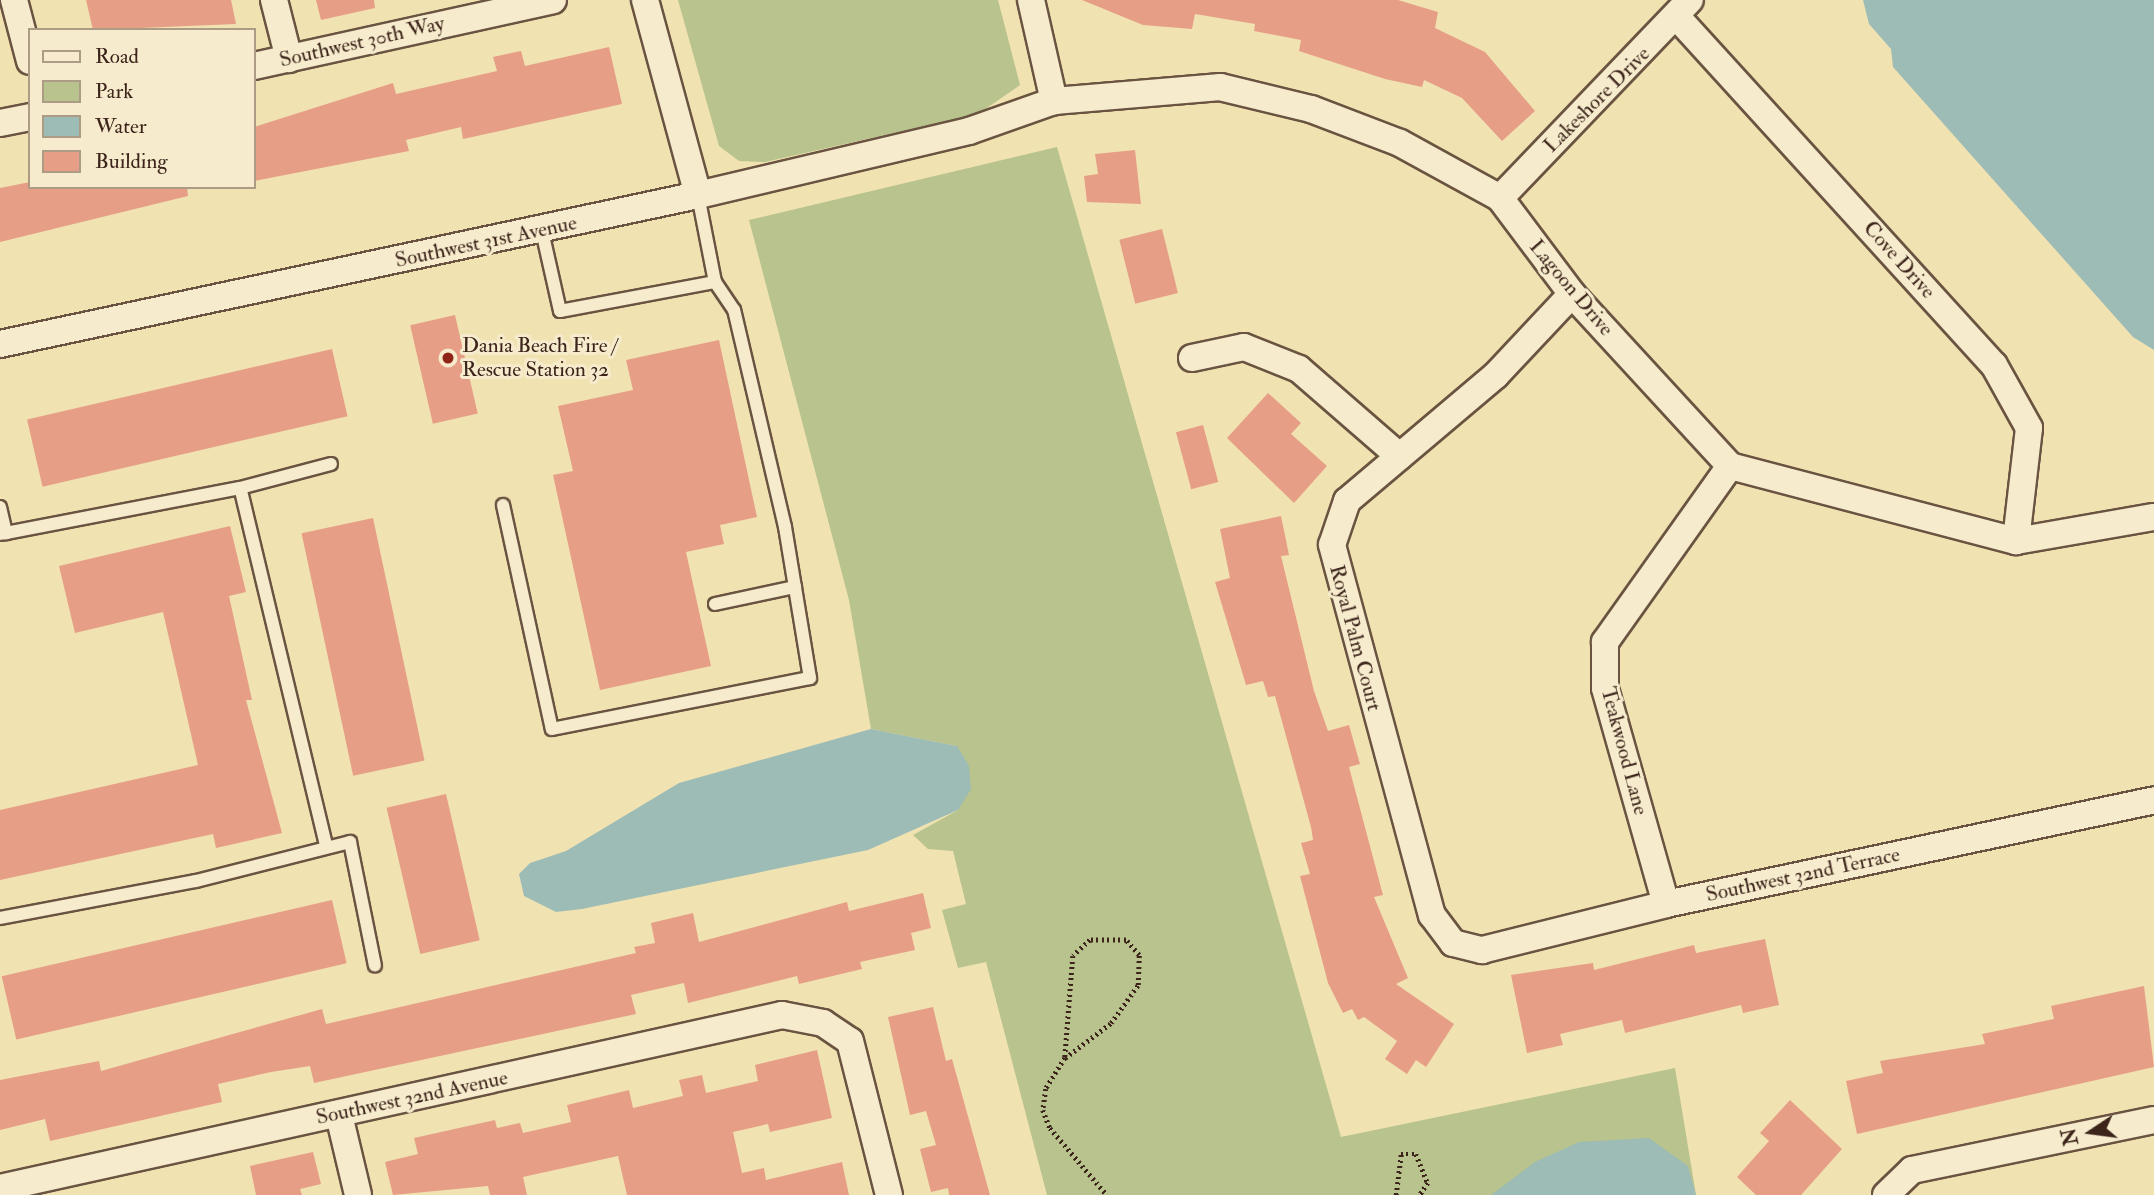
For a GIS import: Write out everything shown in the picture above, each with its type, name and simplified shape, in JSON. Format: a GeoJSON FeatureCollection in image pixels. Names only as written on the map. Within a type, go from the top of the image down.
{"type":"FeatureCollection","features":[{"type":"Feature","properties":{"kind":"street"},"geometry":{"type":"LineString","coordinates":[[14,0],[28,53]]}},
{"type":"Feature","properties":{"kind":"street"},"geometry":{"type":"LineString","coordinates":[[274,0],[289,59]]}},
{"type":"Feature","properties":{"kind":"street","name":"Southwest 30th Way"},"geometry":{"type":"LineString","coordinates":[[256,66],[553,0]]}},
{"type":"Feature","properties":{"kind":"street"},"geometry":{"type":"LineString","coordinates":[[645,0],[698,195]]}},
{"type":"Feature","properties":{"kind":"street"},"geometry":{"type":"LineString","coordinates":[[1031,0],[1054,101]]}},
{"type":"Feature","properties":{"kind":"street","name":"Lakeshore Drive"},"geometry":{"type":"LineString","coordinates":[[1500,198],[1684,9]]}},
{"type":"Feature","properties":{"kind":"street","name":"Cove Drive"},"geometry":{"type":"LineString","coordinates":[[1684,9],[1994,365],[2029,428],[2016,541]]}},
{"type":"Feature","properties":{"kind":"street","name":"Lagoon Drive"},"geometry":{"type":"LineString","coordinates":[[970,131],[1054,101],[1220,87],[1311,108],[1400,143],[1500,198],[1572,294],[1730,466]]}},
{"type":"Feature","properties":{"kind":"street"},"geometry":{"type":"LineString","coordinates":[[0,123],[28,117]]}},
{"type":"Feature","properties":{"kind":"street","name":"Southwest 31st Avenue"},"geometry":{"type":"LineString","coordinates":[[0,344],[542,231],[970,131]]}},
{"type":"Feature","properties":{"kind":"street","name":"Royal Palm Court"},"geometry":{"type":"LineString","coordinates":[[1453,943],[1432,915],[1332,545],[1347,501],[1496,375],[1572,294]]}},
{"type":"Feature","properties":{"kind":"street"},"geometry":{"type":"LineString","coordinates":[[1192,358],[1244,347],[1300,369],[1399,456]]}},
{"type":"Feature","properties":{"kind":"street"},"geometry":{"type":"LineString","coordinates":[[1730,466],[2016,541],[2154,517]]}},
{"type":"Feature","properties":{"kind":"street","name":"Teakwood Lane"},"geometry":{"type":"LineString","coordinates":[[1665,904],[1605,688],[1605,642],[1730,466]]}},
{"type":"Feature","properties":{"kind":"street","name":"Southwest 32nd Terrace"},"geometry":{"type":"LineString","coordinates":[[1453,943],[1482,950],[1665,904],[2154,800]]}},
{"type":"Feature","properties":{"kind":"street","name":"Southwest 32nd Avenue"},"geometry":{"type":"LineString","coordinates":[[0,1188],[782,1015],[823,1023],[850,1041],[890,1195]]}},
{"type":"Feature","properties":{"kind":"street"},"geometry":{"type":"LineString","coordinates":[[339,1115],[358,1195]]}},
{"type":"Feature","properties":{"kind":"street"},"geometry":{"type":"LineString","coordinates":[[1887,1191],[1912,1170],[2154,1120]]}},
{"type":"Feature","properties":{"kind":"lane"},"geometry":{"type":"LineString","coordinates":[[503,505],[552,729],[810,678],[795,587],[734,310],[715,282],[698,195]]}},
{"type":"Feature","properties":{"kind":"lane"},"geometry":{"type":"LineString","coordinates":[[542,231],[560,311],[715,282]]}},
{"type":"Feature","properties":{"kind":"lane"},"geometry":{"type":"LineString","coordinates":[[0,507],[3,534],[240,488],[331,464]]}},
{"type":"Feature","properties":{"kind":"lane"},"geometry":{"type":"LineString","coordinates":[[240,488],[326,845]]}},
{"type":"Feature","properties":{"kind":"lane"},"geometry":{"type":"LineString","coordinates":[[715,604],[795,587]]}},
{"type":"Feature","properties":{"kind":"lane"},"geometry":{"type":"LineString","coordinates":[[0,918],[196,881],[326,845],[350,842],[375,966]]}},
{"type":"Feature","properties":{"kind":"path"},"geometry":{"type":"LineString","coordinates":[[1065,1058],[1073,956],[1090,940],[1126,940],[1139,955],[1138,985],[1111,1023],[1065,1058],[1046,1089],[1043,1110],[1050,1128],[1107,1195]]}},
{"type":"Feature","properties":{"kind":"path"},"geometry":{"type":"LineString","coordinates":[[1396,1195],[1401,1154],[1416,1154],[1428,1183],[1420,1195]]}},
{"type":"Feature","properties":{"kind":"green space"},"geometry":{"type":"Polygon","coordinates":[[[678,0],[998,0],[1020,85],[978,114],[765,162],[739,161],[719,146],[678,0]]]}},
{"type":"Feature","properties":{"kind":"green space"},"geometry":{"type":"Polygon","coordinates":[[[1057,147],[1341,1137],[1675,1068],[1696,1195],[1047,1195],[986,962],[958,968],[942,910],[966,904],[953,851],[928,849],[913,835],[958,810],[957,746],[871,729],[849,600],[749,220],[1057,147]]]}},
{"type":"Feature","properties":{"kind":"water"},"geometry":{"type":"Polygon","coordinates":[[[1863,0],[2154,0],[2154,350],[2133,337],[1893,67],[1891,49],[1869,24],[1863,0]]]}},
{"type":"Feature","properties":{"kind":"water"},"geometry":{"type":"Polygon","coordinates":[[[871,729],[957,746],[969,766],[971,789],[958,810],[868,850],[582,909],[556,912],[524,896],[519,874],[530,863],[566,851],[679,783],[871,729]]]}},
{"type":"Feature","properties":{"kind":"water"},"geometry":{"type":"Polygon","coordinates":[[[1649,1138],[1688,1166],[1696,1195],[1491,1195],[1535,1162],[1579,1142],[1649,1138]]]}},
{"type":"Feature","properties":{"kind":"building"},"geometry":{"type":"Polygon","coordinates":[[[86,0],[231,0],[236,24],[141,28],[93,28],[86,0]]]}},
{"type":"Feature","properties":{"kind":"building"},"geometry":{"type":"Polygon","coordinates":[[[316,0],[374,0],[375,8],[321,20],[316,0]]]}},
{"type":"Feature","properties":{"kind":"building"},"geometry":{"type":"Polygon","coordinates":[[[1082,0],[1398,0],[1438,12],[1435,28],[1485,52],[1535,111],[1502,141],[1462,98],[1424,80],[1422,87],[1385,79],[1299,51],[1301,40],[1254,31],[1255,24],[1195,14],[1192,29],[1143,25],[1082,0]]]}},
{"type":"Feature","properties":{"kind":"building"},"geometry":{"type":"Polygon","coordinates":[[[609,47],[622,104],[463,139],[461,127],[406,140],[409,151],[256,181],[256,126],[393,83],[396,94],[497,71],[493,57],[521,51],[525,66],[609,47]]]}},
{"type":"Feature","properties":{"kind":"building"},"geometry":{"type":"Polygon","coordinates":[[[1135,150],[1141,204],[1087,202],[1084,176],[1098,174],[1095,154],[1135,150]]]}},
{"type":"Feature","properties":{"kind":"building"},"geometry":{"type":"Polygon","coordinates":[[[28,182],[28,189],[187,189],[188,196],[0,242],[0,188],[28,182]]]}},
{"type":"Feature","properties":{"kind":"building"},"geometry":{"type":"Polygon","coordinates":[[[1162,229],[1178,293],[1135,304],[1119,240],[1162,229]]]}},
{"type":"Feature","properties":{"kind":"building"},"geometry":{"type":"Polygon","coordinates":[[[455,315],[478,413],[433,424],[410,325],[455,315]]]}},
{"type":"Feature","properties":{"kind":"building"},"geometry":{"type":"Polygon","coordinates":[[[719,340],[757,517],[720,525],[724,544],[686,552],[711,666],[600,690],[553,475],[573,471],[558,406],[633,390],[626,360],[719,340]]]}},
{"type":"Feature","properties":{"kind":"building"},"geometry":{"type":"Polygon","coordinates":[[[332,349],[348,416],[43,487],[27,419],[332,349]]]}},
{"type":"Feature","properties":{"kind":"building"},"geometry":{"type":"Polygon","coordinates":[[[1268,393],[1301,423],[1291,434],[1327,466],[1294,503],[1227,438],[1268,393]]]}},
{"type":"Feature","properties":{"kind":"building"},"geometry":{"type":"Polygon","coordinates":[[[1203,425],[1218,482],[1191,489],[1176,432],[1203,425]]]}},
{"type":"Feature","properties":{"kind":"building"},"geometry":{"type":"Polygon","coordinates":[[[1281,516],[1289,555],[1281,556],[1314,691],[1328,731],[1349,725],[1360,764],[1349,767],[1383,895],[1374,897],[1408,978],[1396,984],[1454,1024],[1426,1067],[1416,1060],[1407,1074],[1385,1059],[1397,1041],[1364,1017],[1358,1020],[1352,1009],[1343,1013],[1328,983],[1300,876],[1310,874],[1301,843],[1313,840],[1311,827],[1275,696],[1268,697],[1263,681],[1246,685],[1215,582],[1230,578],[1220,529],[1281,516]]]}},
{"type":"Feature","properties":{"kind":"building"},"geometry":{"type":"Polygon","coordinates":[[[373,518],[425,761],[353,776],[302,533],[373,518]]]}},
{"type":"Feature","properties":{"kind":"building"},"geometry":{"type":"Polygon","coordinates":[[[230,526],[246,592],[229,596],[252,700],[246,700],[282,833],[216,848],[213,834],[0,880],[0,810],[198,765],[163,612],[75,633],[59,566],[230,526]]]}},
{"type":"Feature","properties":{"kind":"building"},"geometry":{"type":"Polygon","coordinates":[[[446,794],[480,940],[420,954],[387,808],[446,794]]]}},
{"type":"Feature","properties":{"kind":"building"},"geometry":{"type":"Polygon","coordinates":[[[923,893],[931,928],[911,933],[915,950],[860,962],[862,969],[799,984],[797,976],[688,1003],[684,983],[631,995],[636,1014],[314,1083],[310,1066],[271,1072],[218,1084],[222,1102],[50,1141],[45,1119],[0,1130],[0,1080],[99,1061],[101,1071],[322,1009],[326,1024],[636,953],[634,947],[655,943],[651,923],[693,913],[699,942],[847,902],[849,911],[923,893]]]}},
{"type":"Feature","properties":{"kind":"building"},"geometry":{"type":"Polygon","coordinates":[[[332,900],[347,963],[16,1040],[2,976],[332,900]]]}},
{"type":"Feature","properties":{"kind":"building"},"geometry":{"type":"Polygon","coordinates":[[[1765,939],[1779,1005],[1743,1013],[1741,1005],[1625,1033],[1622,1020],[1560,1034],[1563,1045],[1527,1053],[1511,975],[1593,963],[1594,970],[1694,945],[1696,953],[1765,939]]]}},
{"type":"Feature","properties":{"kind":"building"},"geometry":{"type":"Polygon","coordinates":[[[2144,986],[2154,1067],[1857,1134],[1846,1081],[1883,1073],[1880,1061],[1985,1044],[1982,1034],[2054,1019],[2051,1006],[2144,986]]]}},
{"type":"Feature","properties":{"kind":"building"},"geometry":{"type":"Polygon","coordinates":[[[933,1007],[946,1061],[952,1059],[990,1195],[949,1195],[948,1188],[931,1192],[920,1149],[936,1145],[926,1111],[910,1115],[888,1017],[933,1007]]]}},
{"type":"Feature","properties":{"kind":"building"},"geometry":{"type":"Polygon","coordinates":[[[817,1050],[832,1118],[770,1132],[768,1124],[733,1132],[742,1173],[764,1168],[766,1180],[842,1162],[849,1195],[627,1195],[618,1156],[523,1177],[527,1195],[490,1195],[488,1186],[393,1195],[385,1162],[418,1154],[414,1138],[495,1120],[497,1128],[520,1123],[523,1133],[571,1122],[567,1105],[629,1090],[633,1108],[683,1096],[679,1080],[702,1075],[706,1093],[758,1081],[755,1065],[817,1050]]]}},
{"type":"Feature","properties":{"kind":"building"},"geometry":{"type":"Polygon","coordinates":[[[1790,1100],[1842,1149],[1801,1195],[1756,1195],[1737,1177],[1769,1141],[1760,1133],[1790,1100]]]}},
{"type":"Feature","properties":{"kind":"building"},"geometry":{"type":"Polygon","coordinates":[[[313,1152],[321,1184],[300,1189],[302,1195],[256,1195],[250,1166],[313,1152]]]}},
{"type":"Feature","properties":{"kind":"place","name":"Dania Beach Fire / Rescue Station 32"},"geometry":{"type":"Point","coordinates":[448,358]}}]}
